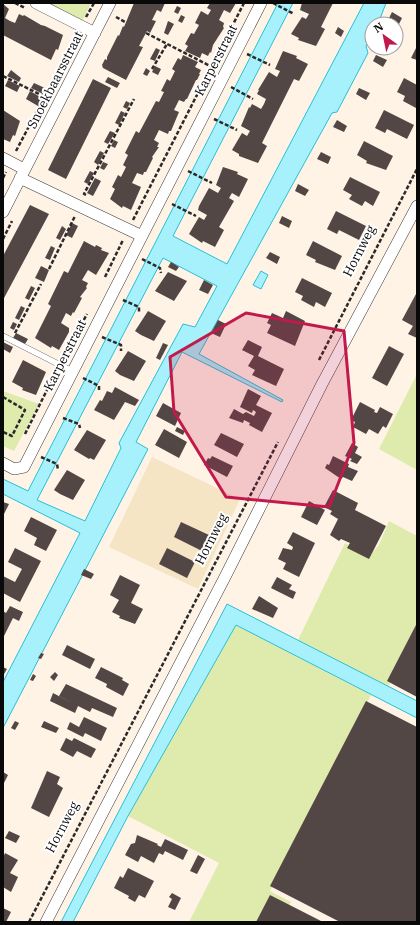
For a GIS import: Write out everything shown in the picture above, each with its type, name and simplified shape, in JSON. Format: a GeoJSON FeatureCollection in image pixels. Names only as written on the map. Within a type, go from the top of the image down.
{"type":"FeatureCollection","features":[{"type":"Feature","properties":{"kind":"street"},"geometry":{"type":"LineString","coordinates":[[36,3],[95,33]]}},
{"type":"Feature","properties":{"kind":"street","name":"Snoekbaarsstraat"},"geometry":{"type":"LineString","coordinates":[[3,212],[110,3]]}},
{"type":"Feature","properties":{"kind":"street","name":"Karperstraat"},"geometry":{"type":"LineString","coordinates":[[3,463],[14,469],[24,467],[75,373],[142,236],[225,79],[261,3]]}},
{"type":"Feature","properties":{"kind":"street"},"geometry":{"type":"LineString","coordinates":[[3,158],[22,174],[82,208],[142,236]]}},
{"type":"Feature","properties":{"kind":"street"},"geometry":{"type":"LineString","coordinates":[[46,922],[226,575],[322,384],[417,206]]}},
{"type":"Feature","properties":{"kind":"lane"},"geometry":{"type":"LineString","coordinates":[[3,336],[75,373]]}},
{"type":"Feature","properties":{"kind":"path"},"geometry":{"type":"LineString","coordinates":[[103,282],[244,3]]}},
{"type":"Feature","properties":{"kind":"path"},"geometry":{"type":"LineString","coordinates":[[273,3],[294,14]]}},
{"type":"Feature","properties":{"kind":"path"},"geometry":{"type":"LineString","coordinates":[[15,154],[81,26]]}},
{"type":"Feature","properties":{"kind":"path"},"geometry":{"type":"LineString","coordinates":[[146,33],[212,67],[225,79],[253,99]]}},
{"type":"Feature","properties":{"kind":"path"},"geometry":{"type":"LineString","coordinates":[[152,69],[167,44]]}},
{"type":"Feature","properties":{"kind":"path"},"geometry":{"type":"LineString","coordinates":[[242,52],[270,65]]}},
{"type":"Feature","properties":{"kind":"path"},"geometry":{"type":"LineString","coordinates":[[3,76],[58,104]]}},
{"type":"Feature","properties":{"kind":"path"},"geometry":{"type":"LineString","coordinates":[[49,269],[82,208],[91,199],[84,194],[134,99]]}},
{"type":"Feature","properties":{"kind":"path"},"geometry":{"type":"LineString","coordinates":[[210,117],[236,130]]}},
{"type":"Feature","properties":{"kind":"path","name":"Hornweg"},"geometry":{"type":"LineString","coordinates":[[318,363],[417,168]]}},
{"type":"Feature","properties":{"kind":"path"},"geometry":{"type":"LineString","coordinates":[[183,169],[212,183]]}},
{"type":"Feature","properties":{"kind":"path"},"geometry":{"type":"LineString","coordinates":[[166,201],[196,216]]}},
{"type":"Feature","properties":{"kind":"path"},"geometry":{"type":"LineString","coordinates":[[139,257],[160,268],[161,273]]}},
{"type":"Feature","properties":{"kind":"path"},"geometry":{"type":"LineString","coordinates":[[11,340],[41,284]]}},
{"type":"Feature","properties":{"kind":"path"},"geometry":{"type":"LineString","coordinates":[[117,297],[139,307],[139,313]]}},
{"type":"Feature","properties":{"kind":"path"},"geometry":{"type":"LineString","coordinates":[[23,439],[89,310]]}},
{"type":"Feature","properties":{"kind":"path"},"geometry":{"type":"LineString","coordinates":[[97,335],[121,346],[121,351]]}},
{"type":"Feature","properties":{"kind":"path"},"geometry":{"type":"LineString","coordinates":[[75,373],[99,386],[99,392]]}},
{"type":"Feature","properties":{"kind":"path"},"geometry":{"type":"LineString","coordinates":[[3,397],[25,410],[12,436],[3,432]]}},
{"type":"Feature","properties":{"kind":"path"},"geometry":{"type":"LineString","coordinates":[[57,415],[79,424],[80,428]]}},
{"type":"Feature","properties":{"kind":"path","name":"Hornweg"},"geometry":{"type":"LineString","coordinates":[[29,922],[281,435]]}},
{"type":"Feature","properties":{"kind":"path"},"geometry":{"type":"LineString","coordinates":[[36,455],[57,464],[58,470]]}},
{"type":"Feature","properties":{"kind":"highlighted area"},"geometry":{"type":"Polygon","coordinates":[[[246,313],[344,331],[354,443],[329,507],[226,497],[174,412],[170,357],[246,313]]]}},
{"type":"Feature","properties":{"kind":"shaded area"},"geometry":{"type":"Polygon","coordinates":[[[152,457],[240,499],[198,589],[109,547],[152,457]]]}},
{"type":"Feature","properties":{"kind":"green space"},"geometry":{"type":"Polygon","coordinates":[[[46,3],[91,3],[82,22],[46,3]]]}},
{"type":"Feature","properties":{"kind":"green space"},"geometry":{"type":"Polygon","coordinates":[[[417,374],[417,470],[379,449],[417,374]]]}},
{"type":"Feature","properties":{"kind":"green space"},"geometry":{"type":"Polygon","coordinates":[[[3,391],[39,404],[14,451],[3,446],[3,391]]]}},
{"type":"Feature","properties":{"kind":"green space"},"geometry":{"type":"Polygon","coordinates":[[[389,521],[417,536],[417,630],[388,687],[298,640],[345,543],[370,555],[379,545],[389,521]]]}},
{"type":"Feature","properties":{"kind":"green space"},"geometry":{"type":"Polygon","coordinates":[[[236,625],[371,695],[270,891],[291,902],[280,922],[189,922],[219,863],[128,816],[236,625]]]}},
{"type":"Feature","properties":{"kind":"water"},"geometry":{"type":"Polygon","coordinates":[[[278,3],[293,3],[173,236],[227,264],[364,3],[386,3],[381,16],[364,16],[364,56],[366,56],[337,112],[332,113],[199,354],[283,400],[282,402],[182,352],[136,442],[148,449],[3,728],[3,682],[80,533],[3,494],[3,479],[28,491],[278,3]],[[163,258],[37,500],[85,521],[121,448],[119,443],[183,324],[195,327],[217,286],[163,258]]]}},
{"type":"Feature","properties":{"kind":"water"},"geometry":{"type":"Polygon","coordinates":[[[261,271],[268,275],[261,289],[253,285],[261,271]]]}},
{"type":"Feature","properties":{"kind":"water"},"geometry":{"type":"Polygon","coordinates":[[[227,604],[417,701],[417,718],[236,625],[128,816],[73,922],[61,922],[227,604]]]}},
{"type":"Feature","properties":{"kind":"building"},"geometry":{"type":"Polygon","coordinates":[[[134,3],[165,3],[161,12],[157,10],[152,20],[156,21],[150,33],[147,31],[139,46],[143,47],[126,80],[103,68],[102,65],[105,59],[107,60],[107,57],[123,26],[124,27],[134,3]]]}},
{"type":"Feature","properties":{"kind":"building"},"geometry":{"type":"Polygon","coordinates":[[[210,3],[236,3],[230,13],[224,10],[219,20],[224,23],[224,28],[213,45],[211,53],[210,52],[208,56],[202,53],[200,58],[185,51],[188,46],[185,44],[191,33],[194,34],[199,25],[195,23],[201,11],[208,15],[211,10],[207,8],[210,3]]]}},
{"type":"Feature","properties":{"kind":"building"},"geometry":{"type":"Polygon","coordinates":[[[302,3],[333,3],[321,27],[325,29],[316,46],[298,40],[299,38],[291,34],[302,17],[306,19],[309,14],[300,10],[302,3]]]}},
{"type":"Feature","properties":{"kind":"building"},"geometry":{"type":"Polygon","coordinates":[[[3,4],[9,9],[5,18],[10,21],[15,23],[19,14],[24,15],[63,35],[58,50],[56,49],[51,60],[3,35],[3,4]]]}},
{"type":"Feature","properties":{"kind":"building"},"geometry":{"type":"Polygon","coordinates":[[[177,6],[181,8],[178,14],[174,12],[177,6]]]}},
{"type":"Feature","properties":{"kind":"building"},"geometry":{"type":"Polygon","coordinates":[[[392,12],[399,16],[390,16],[392,12]]]}},
{"type":"Feature","properties":{"kind":"building"},"geometry":{"type":"Polygon","coordinates":[[[181,15],[185,17],[182,23],[178,21],[181,15]]]}},
{"type":"Feature","properties":{"kind":"building"},"geometry":{"type":"Polygon","coordinates":[[[168,21],[174,24],[168,35],[164,33],[168,21]]]}},
{"type":"Feature","properties":{"kind":"building"},"geometry":{"type":"Polygon","coordinates":[[[338,27],[344,31],[341,37],[335,33],[338,27]]]}},
{"type":"Feature","properties":{"kind":"building"},"geometry":{"type":"Polygon","coordinates":[[[417,46],[417,60],[411,58],[417,46]]]}},
{"type":"Feature","properties":{"kind":"building"},"geometry":{"type":"Polygon","coordinates":[[[156,48],[160,50],[155,61],[150,59],[156,48]]]}},
{"type":"Feature","properties":{"kind":"building"},"geometry":{"type":"Polygon","coordinates":[[[283,51],[297,56],[296,58],[308,64],[299,81],[294,79],[262,143],[267,146],[258,163],[239,156],[239,154],[232,150],[242,133],[247,136],[250,131],[241,126],[249,107],[250,108],[252,104],[261,109],[264,104],[266,99],[257,94],[258,90],[269,72],[277,77],[280,71],[275,69],[283,51]]]}},
{"type":"Feature","properties":{"kind":"building"},"geometry":{"type":"Polygon","coordinates":[[[183,55],[198,62],[195,67],[201,70],[200,74],[187,99],[184,102],[179,100],[174,110],[179,112],[171,131],[169,131],[168,134],[159,130],[154,140],[159,143],[157,147],[159,147],[152,157],[153,158],[146,172],[144,172],[143,175],[137,173],[132,183],[141,187],[131,210],[123,206],[122,208],[110,199],[115,189],[112,187],[118,175],[121,177],[126,167],[123,165],[128,155],[125,153],[136,131],[139,133],[156,101],[159,102],[164,92],[161,91],[167,79],[170,81],[175,71],[172,69],[178,58],[181,60],[183,55]]]}},
{"type":"Feature","properties":{"kind":"building"},"geometry":{"type":"Polygon","coordinates":[[[376,56],[387,60],[383,67],[373,61],[376,56]]]}},
{"type":"Feature","properties":{"kind":"building"},"geometry":{"type":"Polygon","coordinates":[[[155,66],[161,69],[158,75],[152,72],[155,66]]]}},
{"type":"Feature","properties":{"kind":"building"},"geometry":{"type":"Polygon","coordinates":[[[146,68],[150,71],[147,76],[143,74],[146,68]]]}},
{"type":"Feature","properties":{"kind":"building"},"geometry":{"type":"Polygon","coordinates":[[[11,70],[21,78],[19,82],[7,76],[11,70]]]}},
{"type":"Feature","properties":{"kind":"building"},"geometry":{"type":"Polygon","coordinates":[[[108,77],[120,83],[117,88],[105,82],[108,77]]]}},
{"type":"Feature","properties":{"kind":"building"},"geometry":{"type":"Polygon","coordinates":[[[404,78],[417,85],[416,108],[403,101],[405,96],[397,92],[404,78]]]}},
{"type":"Feature","properties":{"kind":"building"},"geometry":{"type":"Polygon","coordinates":[[[93,79],[111,88],[66,179],[48,170],[93,79]]]}},
{"type":"Feature","properties":{"kind":"building"},"geometry":{"type":"Polygon","coordinates":[[[8,80],[20,86],[17,92],[5,86],[8,80]]]}},
{"type":"Feature","properties":{"kind":"building"},"geometry":{"type":"Polygon","coordinates":[[[34,83],[47,89],[43,94],[31,88],[34,83]]]}},
{"type":"Feature","properties":{"kind":"building"},"geometry":{"type":"Polygon","coordinates":[[[359,88],[370,93],[366,100],[356,94],[359,88]]]}},
{"type":"Feature","properties":{"kind":"building"},"geometry":{"type":"Polygon","coordinates":[[[30,91],[42,98],[38,106],[26,99],[30,91]]]}},
{"type":"Feature","properties":{"kind":"building"},"geometry":{"type":"Polygon","coordinates":[[[126,101],[130,103],[127,109],[123,107],[126,101]]]}},
{"type":"Feature","properties":{"kind":"building"},"geometry":{"type":"Polygon","coordinates":[[[3,110],[20,121],[15,136],[13,135],[10,142],[3,139],[3,110]]]}},
{"type":"Feature","properties":{"kind":"building"},"geometry":{"type":"Polygon","coordinates":[[[384,110],[414,125],[407,139],[387,129],[385,133],[375,128],[384,110]]]}},
{"type":"Feature","properties":{"kind":"building"},"geometry":{"type":"Polygon","coordinates":[[[121,111],[125,113],[119,125],[115,123],[121,111]]]}},
{"type":"Feature","properties":{"kind":"building"},"geometry":{"type":"Polygon","coordinates":[[[337,120],[347,126],[344,132],[333,127],[337,120]]]}},
{"type":"Feature","properties":{"kind":"building"},"geometry":{"type":"Polygon","coordinates":[[[110,131],[115,133],[108,144],[104,142],[110,131]]]}},
{"type":"Feature","properties":{"kind":"building"},"geometry":{"type":"Polygon","coordinates":[[[114,140],[118,142],[115,148],[111,146],[114,140]]]}},
{"type":"Feature","properties":{"kind":"building"},"geometry":{"type":"Polygon","coordinates":[[[364,141],[393,156],[386,170],[366,163],[367,161],[357,155],[364,141]]]}},
{"type":"Feature","properties":{"kind":"building"},"geometry":{"type":"Polygon","coordinates":[[[100,151],[104,153],[98,165],[94,162],[100,151]]]}},
{"type":"Feature","properties":{"kind":"building"},"geometry":{"type":"Polygon","coordinates":[[[321,152],[331,157],[328,164],[317,159],[321,152]]]}},
{"type":"Feature","properties":{"kind":"building"},"geometry":{"type":"Polygon","coordinates":[[[103,162],[108,164],[104,170],[100,168],[103,162]]]}},
{"type":"Feature","properties":{"kind":"building"},"geometry":{"type":"Polygon","coordinates":[[[223,167],[238,172],[237,174],[248,179],[239,197],[232,193],[229,198],[234,201],[219,227],[224,230],[215,247],[203,241],[202,243],[189,234],[199,217],[204,220],[207,215],[198,210],[209,188],[218,193],[221,188],[216,185],[223,167]]]}},
{"type":"Feature","properties":{"kind":"building"},"geometry":{"type":"Polygon","coordinates":[[[90,171],[94,173],[88,184],[84,182],[90,171]]]}},
{"type":"Feature","properties":{"kind":"building"},"geometry":{"type":"Polygon","coordinates":[[[350,177],[380,192],[373,206],[365,201],[362,206],[349,199],[352,195],[343,190],[350,177]]]}},
{"type":"Feature","properties":{"kind":"building"},"geometry":{"type":"Polygon","coordinates":[[[95,178],[101,181],[93,196],[87,193],[95,178]]]}},
{"type":"Feature","properties":{"kind":"building"},"geometry":{"type":"Polygon","coordinates":[[[298,184],[309,190],[305,196],[295,191],[298,184]]]}},
{"type":"Feature","properties":{"kind":"building"},"geometry":{"type":"Polygon","coordinates":[[[30,205],[49,214],[3,300],[3,256],[30,205]]]}},
{"type":"Feature","properties":{"kind":"building"},"geometry":{"type":"Polygon","coordinates":[[[336,211],[366,226],[359,240],[339,230],[337,234],[327,229],[336,211]]]}},
{"type":"Feature","properties":{"kind":"building"},"geometry":{"type":"Polygon","coordinates":[[[282,216],[292,221],[289,228],[279,223],[282,216]]]}},
{"type":"Feature","properties":{"kind":"building"},"geometry":{"type":"Polygon","coordinates":[[[72,223],[78,226],[72,238],[66,235],[72,223]]]}},
{"type":"Feature","properties":{"kind":"building"},"geometry":{"type":"Polygon","coordinates":[[[62,226],[66,229],[60,240],[56,238],[62,226]]]}},
{"type":"Feature","properties":{"kind":"building"},"geometry":{"type":"Polygon","coordinates":[[[84,241],[95,247],[96,245],[102,248],[101,250],[109,253],[96,275],[88,270],[82,280],[88,283],[87,288],[80,297],[82,298],[74,313],[73,312],[71,316],[66,313],[61,323],[69,328],[69,332],[59,350],[52,346],[51,348],[35,338],[51,306],[48,304],[64,271],[68,273],[84,241]]]}},
{"type":"Feature","properties":{"kind":"building"},"geometry":{"type":"Polygon","coordinates":[[[313,241],[342,256],[335,270],[315,262],[316,260],[306,255],[313,241]]]}},
{"type":"Feature","properties":{"kind":"building"},"geometry":{"type":"Polygon","coordinates":[[[51,246],[55,248],[50,260],[45,258],[51,246]]]}},
{"type":"Feature","properties":{"kind":"building"},"geometry":{"type":"Polygon","coordinates":[[[270,252],[280,257],[277,264],[266,258],[270,252]]]}},
{"type":"Feature","properties":{"kind":"building"},"geometry":{"type":"Polygon","coordinates":[[[171,262],[179,267],[176,271],[168,267],[171,262]]]}},
{"type":"Feature","properties":{"kind":"building"},"geometry":{"type":"Polygon","coordinates":[[[41,266],[49,270],[44,282],[35,278],[41,266]]]}},
{"type":"Feature","properties":{"kind":"building"},"geometry":{"type":"Polygon","coordinates":[[[168,272],[187,281],[174,301],[155,291],[168,272]]]}},
{"type":"Feature","properties":{"kind":"building"},"geometry":{"type":"Polygon","coordinates":[[[302,278],[332,293],[325,307],[316,302],[314,307],[301,300],[303,296],[295,292],[302,278]]]}},
{"type":"Feature","properties":{"kind":"building"},"geometry":{"type":"Polygon","coordinates":[[[204,280],[213,285],[208,294],[199,290],[204,280]]]}},
{"type":"Feature","properties":{"kind":"building"},"geometry":{"type":"Polygon","coordinates":[[[31,286],[35,288],[29,300],[25,298],[31,286]]]}},
{"type":"Feature","properties":{"kind":"building"},"geometry":{"type":"Polygon","coordinates":[[[416,294],[417,338],[408,334],[413,326],[402,320],[416,294]]]}},
{"type":"Feature","properties":{"kind":"building"},"geometry":{"type":"Polygon","coordinates":[[[21,306],[25,308],[19,320],[15,318],[21,306]]]}},
{"type":"Feature","properties":{"kind":"building"},"geometry":{"type":"Polygon","coordinates":[[[148,311],[166,321],[154,341],[135,331],[148,311]]]}},
{"type":"Feature","properties":{"kind":"building"},"geometry":{"type":"Polygon","coordinates":[[[286,311],[305,321],[295,346],[267,333],[271,325],[267,323],[272,313],[283,318],[286,311]]]}},
{"type":"Feature","properties":{"kind":"building"},"geometry":{"type":"Polygon","coordinates":[[[218,320],[226,324],[220,337],[211,333],[218,320]]]}},
{"type":"Feature","properties":{"kind":"building"},"geometry":{"type":"Polygon","coordinates":[[[13,322],[17,324],[14,330],[10,328],[13,322]]]}},
{"type":"Feature","properties":{"kind":"building"},"geometry":{"type":"Polygon","coordinates":[[[16,333],[28,339],[25,344],[13,338],[16,333]]]}},
{"type":"Feature","properties":{"kind":"building"},"geometry":{"type":"Polygon","coordinates":[[[248,340],[262,347],[258,356],[284,369],[276,386],[252,375],[255,370],[248,366],[254,356],[242,350],[248,340]]]}},
{"type":"Feature","properties":{"kind":"building"},"geometry":{"type":"Polygon","coordinates":[[[3,342],[13,347],[10,353],[3,349],[3,342]]]}},
{"type":"Feature","properties":{"kind":"building"},"geometry":{"type":"Polygon","coordinates":[[[163,343],[168,345],[160,360],[156,358],[163,343]]]}},
{"type":"Feature","properties":{"kind":"building"},"geometry":{"type":"Polygon","coordinates":[[[389,346],[404,354],[387,386],[372,378],[389,346]]]}},
{"type":"Feature","properties":{"kind":"building"},"geometry":{"type":"Polygon","coordinates":[[[128,351],[146,361],[134,381],[120,375],[115,371],[128,351]]]}},
{"type":"Feature","properties":{"kind":"building"},"geometry":{"type":"Polygon","coordinates":[[[23,360],[46,372],[36,395],[22,390],[23,388],[12,382],[23,360]]]}},
{"type":"Feature","properties":{"kind":"building"},"geometry":{"type":"Polygon","coordinates":[[[115,387],[139,400],[135,406],[125,402],[114,420],[94,410],[100,400],[102,401],[107,391],[112,393],[115,387]]]}},
{"type":"Feature","properties":{"kind":"building"},"geometry":{"type":"Polygon","coordinates":[[[248,389],[261,396],[256,405],[272,413],[262,432],[249,425],[250,423],[244,420],[243,423],[229,418],[234,409],[243,414],[246,412],[254,416],[256,412],[253,410],[252,413],[240,407],[248,389]]]}},
{"type":"Feature","properties":{"kind":"building"},"geometry":{"type":"Polygon","coordinates":[[[360,402],[375,410],[374,412],[377,413],[380,407],[393,414],[386,428],[383,426],[378,434],[369,429],[366,434],[353,427],[355,422],[351,420],[360,402]]]}},
{"type":"Feature","properties":{"kind":"building"},"geometry":{"type":"Polygon","coordinates":[[[163,403],[181,413],[175,426],[156,416],[163,403]]]}},
{"type":"Feature","properties":{"kind":"building"},"geometry":{"type":"Polygon","coordinates":[[[177,427],[185,431],[183,435],[175,431],[177,427]]]}},
{"type":"Feature","properties":{"kind":"building"},"geometry":{"type":"Polygon","coordinates":[[[164,429],[187,442],[179,458],[155,445],[164,429]]]}},
{"type":"Feature","properties":{"kind":"building"},"geometry":{"type":"Polygon","coordinates":[[[87,430],[106,440],[94,460],[89,459],[74,450],[87,430]]]}},
{"type":"Feature","properties":{"kind":"building"},"geometry":{"type":"Polygon","coordinates":[[[221,433],[244,444],[237,457],[214,445],[221,433]]]}},
{"type":"Feature","properties":{"kind":"building"},"geometry":{"type":"Polygon","coordinates":[[[352,443],[358,447],[355,453],[362,457],[357,464],[350,461],[352,459],[345,456],[352,443]]]}},
{"type":"Feature","properties":{"kind":"building"},"geometry":{"type":"Polygon","coordinates":[[[212,456],[233,466],[227,477],[204,465],[208,458],[210,459],[212,456]]]}},
{"type":"Feature","properties":{"kind":"building"},"geometry":{"type":"Polygon","coordinates":[[[333,456],[349,464],[348,467],[358,471],[352,481],[343,477],[341,479],[325,468],[327,464],[329,465],[333,456]]]}},
{"type":"Feature","properties":{"kind":"building"},"geometry":{"type":"Polygon","coordinates":[[[67,470],[85,480],[73,500],[54,490],[67,470]]]}},
{"type":"Feature","properties":{"kind":"building"},"geometry":{"type":"Polygon","coordinates":[[[333,490],[358,503],[355,510],[386,526],[369,559],[347,548],[350,543],[341,539],[339,541],[330,535],[338,519],[330,514],[332,511],[324,507],[333,490]]]}},
{"type":"Feature","properties":{"kind":"building"},"geometry":{"type":"Polygon","coordinates":[[[309,501],[325,510],[317,525],[301,517],[309,501]]]}},
{"type":"Feature","properties":{"kind":"building"},"geometry":{"type":"Polygon","coordinates":[[[3,502],[9,504],[3,516],[3,502]]]}},
{"type":"Feature","properties":{"kind":"building"},"geometry":{"type":"Polygon","coordinates":[[[31,517],[57,530],[46,551],[34,545],[37,538],[24,531],[31,517]]]}},
{"type":"Feature","properties":{"kind":"building"},"geometry":{"type":"Polygon","coordinates":[[[181,522],[209,535],[202,551],[174,537],[181,522]]]}},
{"type":"Feature","properties":{"kind":"building"},"geometry":{"type":"Polygon","coordinates":[[[293,532],[315,543],[299,577],[283,569],[286,563],[278,559],[283,548],[292,550],[293,547],[287,543],[293,532]]]}},
{"type":"Feature","properties":{"kind":"building"},"geometry":{"type":"Polygon","coordinates":[[[15,548],[41,561],[20,602],[3,593],[3,576],[15,582],[22,569],[8,562],[15,548]]]}},
{"type":"Feature","properties":{"kind":"building"},"geometry":{"type":"Polygon","coordinates":[[[167,548],[195,562],[187,578],[159,564],[167,548]]]}},
{"type":"Feature","properties":{"kind":"building"},"geometry":{"type":"Polygon","coordinates":[[[84,569],[94,574],[91,579],[81,575],[84,569]]]}},
{"type":"Feature","properties":{"kind":"building"},"geometry":{"type":"Polygon","coordinates":[[[120,575],[140,585],[131,603],[143,609],[135,624],[119,618],[120,616],[112,612],[119,600],[110,595],[120,575]]]}},
{"type":"Feature","properties":{"kind":"building"},"geometry":{"type":"Polygon","coordinates":[[[277,577],[292,585],[289,589],[296,592],[293,599],[271,588],[277,577]]]}},
{"type":"Feature","properties":{"kind":"building"},"geometry":{"type":"Polygon","coordinates":[[[259,596],[278,608],[273,618],[252,609],[259,596]]]}},
{"type":"Feature","properties":{"kind":"building"},"geometry":{"type":"Polygon","coordinates":[[[10,606],[23,612],[19,621],[13,618],[3,638],[3,611],[6,613],[10,606]]]}},
{"type":"Feature","properties":{"kind":"building"},"geometry":{"type":"Polygon","coordinates":[[[417,623],[417,697],[387,681],[417,623]]]}},
{"type":"Feature","properties":{"kind":"building"},"geometry":{"type":"Polygon","coordinates":[[[67,645],[95,659],[90,669],[62,655],[67,645]]]}},
{"type":"Feature","properties":{"kind":"building"},"geometry":{"type":"Polygon","coordinates":[[[41,653],[44,654],[41,659],[38,658],[41,653]]]}},
{"type":"Feature","properties":{"kind":"building"},"geometry":{"type":"Polygon","coordinates":[[[3,667],[7,669],[3,676],[3,667]]]}},
{"type":"Feature","properties":{"kind":"building"},"geometry":{"type":"Polygon","coordinates":[[[101,667],[123,678],[122,680],[129,684],[123,696],[106,687],[107,684],[95,678],[101,667]]]}},
{"type":"Feature","properties":{"kind":"building"},"geometry":{"type":"Polygon","coordinates":[[[55,672],[58,675],[54,681],[50,677],[55,672]]]}},
{"type":"Feature","properties":{"kind":"building"},"geometry":{"type":"Polygon","coordinates":[[[33,674],[36,676],[33,681],[30,680],[33,674]]]}},
{"type":"Feature","properties":{"kind":"building"},"geometry":{"type":"Polygon","coordinates":[[[66,684],[117,708],[113,717],[92,708],[90,712],[78,706],[75,713],[50,701],[53,693],[74,704],[59,696],[66,684]]]}},
{"type":"Feature","properties":{"kind":"building"},"geometry":{"type":"Polygon","coordinates":[[[366,701],[417,727],[417,922],[340,922],[270,886],[366,701]]]}},
{"type":"Feature","properties":{"kind":"building"},"geometry":{"type":"Polygon","coordinates":[[[84,717],[107,728],[101,741],[85,733],[83,737],[67,729],[70,722],[79,727],[84,717]]]}},
{"type":"Feature","properties":{"kind":"building"},"geometry":{"type":"Polygon","coordinates":[[[15,721],[19,723],[15,730],[11,728],[15,721]]]}},
{"type":"Feature","properties":{"kind":"building"},"geometry":{"type":"Polygon","coordinates":[[[44,721],[59,728],[56,733],[41,727],[44,721]]]}},
{"type":"Feature","properties":{"kind":"building"},"geometry":{"type":"Polygon","coordinates":[[[66,738],[72,741],[74,738],[96,749],[91,758],[77,751],[73,757],[60,750],[66,738]]]}},
{"type":"Feature","properties":{"kind":"building"},"geometry":{"type":"Polygon","coordinates":[[[47,771],[60,777],[57,784],[63,788],[49,817],[31,808],[47,771]]]}},
{"type":"Feature","properties":{"kind":"building"},"geometry":{"type":"Polygon","coordinates":[[[3,772],[8,775],[3,785],[3,772]]]}},
{"type":"Feature","properties":{"kind":"building"},"geometry":{"type":"Polygon","coordinates":[[[9,831],[20,836],[16,843],[5,838],[9,831]]]}},
{"type":"Feature","properties":{"kind":"building"},"geometry":{"type":"Polygon","coordinates":[[[137,835],[158,844],[157,845],[161,847],[165,839],[188,850],[183,860],[165,851],[163,855],[159,853],[154,863],[141,856],[138,862],[125,855],[131,844],[135,843],[137,835]]]}},
{"type":"Feature","properties":{"kind":"building"},"geometry":{"type":"Polygon","coordinates":[[[5,853],[18,860],[10,873],[18,877],[11,892],[3,887],[3,858],[5,853]]]}},
{"type":"Feature","properties":{"kind":"building"},"geometry":{"type":"Polygon","coordinates":[[[198,855],[205,859],[197,874],[190,871],[198,855]]]}},
{"type":"Feature","properties":{"kind":"building"},"geometry":{"type":"Polygon","coordinates":[[[128,868],[154,881],[145,898],[139,895],[135,902],[128,898],[129,896],[114,888],[120,876],[123,878],[128,868]]]}},
{"type":"Feature","properties":{"kind":"building"},"geometry":{"type":"Polygon","coordinates":[[[172,893],[181,898],[175,910],[168,907],[172,899],[169,897],[172,893]]]}},
{"type":"Feature","properties":{"kind":"building"},"geometry":{"type":"Polygon","coordinates":[[[270,895],[323,922],[256,922],[270,895]]]}},
{"type":"Feature","properties":{"kind":"building"},"geometry":{"type":"Polygon","coordinates":[[[3,908],[11,912],[6,922],[3,922],[3,908]]]}}]}
